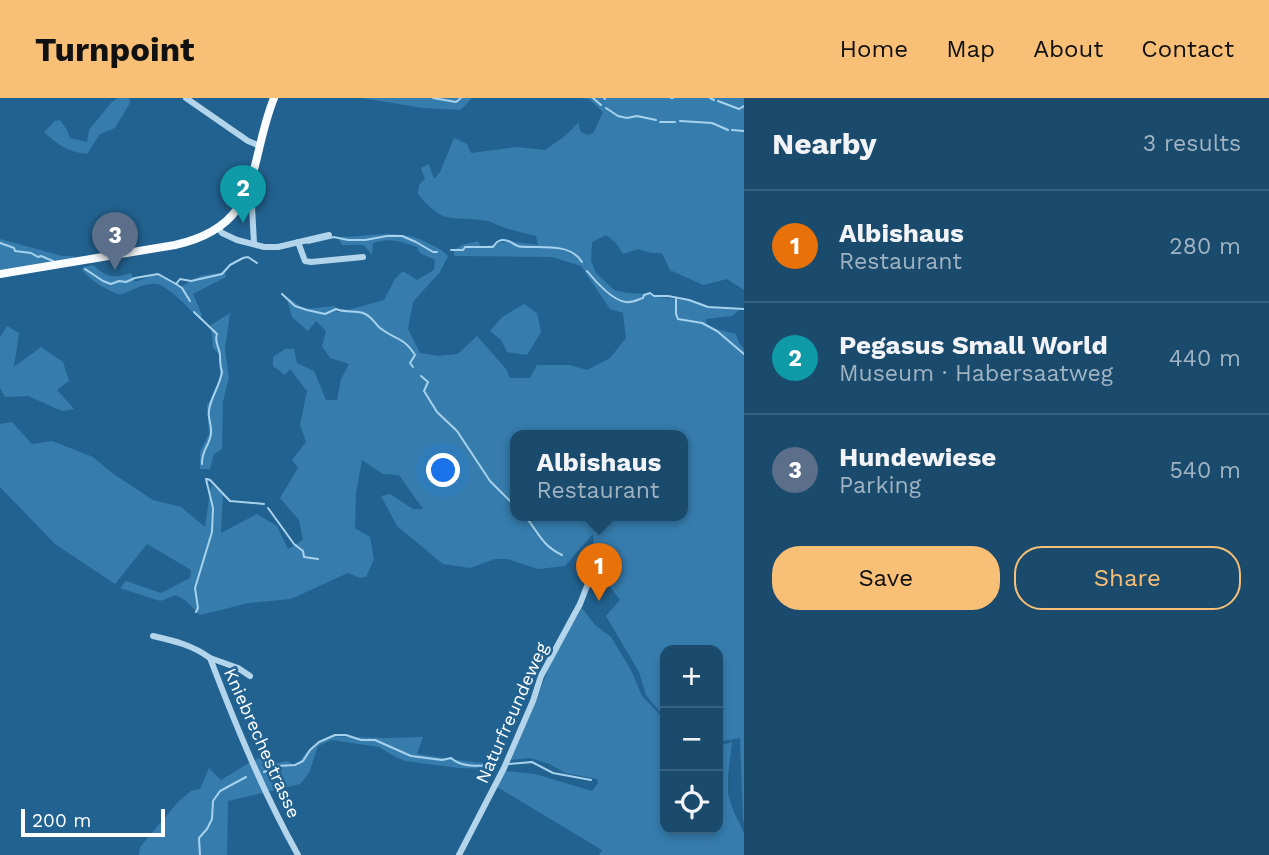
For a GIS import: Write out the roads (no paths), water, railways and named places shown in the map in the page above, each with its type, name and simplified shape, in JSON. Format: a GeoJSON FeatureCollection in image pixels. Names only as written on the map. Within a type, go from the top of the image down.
{"type":"FeatureCollection","features":[{"type":"Feature","properties":{"kind":"main road"},"geometry":{"type":"LineString","coordinates":[[0,274],[175,246],[200,238],[218,228],[233,215],[245,198],[254,176],[274,98]]}},
{"type":"Feature","properties":{"kind":"street"},"geometry":{"type":"LineString","coordinates":[[186,98],[248,141],[260,146]]}},
{"type":"Feature","properties":{"kind":"street"},"geometry":{"type":"LineString","coordinates":[[245,198],[252,207],[254,243]]}},
{"type":"Feature","properties":{"kind":"street"},"geometry":{"type":"LineString","coordinates":[[218,228],[237,240],[264,247],[278,247],[329,235]]}},
{"type":"Feature","properties":{"kind":"street"},"geometry":{"type":"LineString","coordinates":[[298,242],[305,261],[363,257]]}},
{"type":"Feature","properties":{"kind":"street","name":"Naturfreundeweg"},"geometry":{"type":"LineString","coordinates":[[459,855],[504,768],[541,676],[580,604],[589,581]]}},
{"type":"Feature","properties":{"kind":"street","name":"Kniebrechestrasse"},"geometry":{"type":"LineString","coordinates":[[153,636],[184,643],[199,649],[210,658],[244,746],[298,855]]}},
{"type":"Feature","properties":{"kind":"street"},"geometry":{"type":"LineString","coordinates":[[210,658],[238,668],[250,676]]}},
{"type":"Feature","properties":{"kind":"waterway"},"geometry":{"type":"LineString","coordinates":[[433,98],[456,102],[461,98]]}},
{"type":"Feature","properties":{"kind":"waterway"},"geometry":{"type":"LineString","coordinates":[[593,98],[601,105]]}},
{"type":"Feature","properties":{"kind":"waterway"},"geometry":{"type":"LineString","coordinates":[[710,98],[714,100]]}},
{"type":"Feature","properties":{"kind":"waterway"},"geometry":{"type":"LineString","coordinates":[[718,101],[739,109],[744,106]]}},
{"type":"Feature","properties":{"kind":"waterway"},"geometry":{"type":"LineString","coordinates":[[606,108],[618,116],[656,120]]}},
{"type":"Feature","properties":{"kind":"waterway"},"geometry":{"type":"LineString","coordinates":[[680,121],[712,123],[728,130]]}},
{"type":"Feature","properties":{"kind":"waterway"},"geometry":{"type":"LineString","coordinates":[[660,122],[675,122]]}},
{"type":"Feature","properties":{"kind":"waterway"},"geometry":{"type":"LineString","coordinates":[[732,130],[744,131]]}},
{"type":"Feature","properties":{"kind":"waterway"},"geometry":{"type":"LineString","coordinates":[[308,243],[334,237],[365,240],[402,236],[437,252]]}},
{"type":"Feature","properties":{"kind":"waterway"},"geometry":{"type":"LineString","coordinates":[[451,250],[493,247],[505,240],[520,247],[566,250],[578,256],[582,262]]}},
{"type":"Feature","properties":{"kind":"waterway"},"geometry":{"type":"LineString","coordinates":[[0,243],[14,248],[15,251],[31,253],[53,261]]}},
{"type":"Feature","properties":{"kind":"waterway"},"geometry":{"type":"LineString","coordinates":[[85,269],[111,284],[158,274],[176,284],[180,279],[191,281],[222,274],[230,265],[243,258],[248,257],[257,263]]}},
{"type":"Feature","properties":{"kind":"waterway"},"geometry":{"type":"LineString","coordinates":[[587,271],[605,290],[621,301],[632,302],[650,293],[654,296],[689,300],[708,307],[744,309]]}},
{"type":"Feature","properties":{"kind":"waterway"},"geometry":{"type":"LineString","coordinates":[[176,284],[190,301]]}},
{"type":"Feature","properties":{"kind":"waterway"},"geometry":{"type":"LineString","coordinates":[[282,294],[295,306],[307,310],[325,314],[336,309],[366,314],[385,332],[403,341],[411,349],[415,355],[410,363],[413,367]]}},
{"type":"Feature","properties":{"kind":"waterway"},"geometry":{"type":"LineString","coordinates":[[676,299],[678,319],[702,323],[717,331],[744,354]]}},
{"type":"Feature","properties":{"kind":"waterway"},"geometry":{"type":"LineString","coordinates":[[194,312],[217,334],[222,372],[209,410],[211,434],[202,464]]}},
{"type":"Feature","properties":{"kind":"waterway"},"geometry":{"type":"LineString","coordinates":[[421,376],[428,382],[424,391],[437,412],[457,431],[490,481],[510,501]]}},
{"type":"Feature","properties":{"kind":"waterway"},"geometry":{"type":"LineString","coordinates":[[196,612],[198,608],[195,588],[212,532],[213,508],[206,479]]}},
{"type":"Feature","properties":{"kind":"waterway"},"geometry":{"type":"LineString","coordinates":[[207,479],[230,501],[264,504]]}},
{"type":"Feature","properties":{"kind":"waterway"},"geometry":{"type":"LineString","coordinates":[[268,508],[294,544],[303,551],[304,557],[318,559]]}},
{"type":"Feature","properties":{"kind":"waterway"},"geometry":{"type":"LineString","coordinates":[[528,521],[544,542],[562,555]]}},
{"type":"Feature","properties":{"kind":"waterway"},"geometry":{"type":"LineString","coordinates":[[264,772],[303,761],[319,742],[335,735],[375,740],[411,756],[442,760],[451,758],[472,766],[495,765]]}},
{"type":"Feature","properties":{"kind":"waterway"},"geometry":{"type":"LineString","coordinates":[[509,764],[532,762],[553,773],[591,780]]}},
{"type":"Feature","properties":{"kind":"waterway"},"geometry":{"type":"LineString","coordinates":[[200,855],[199,838],[212,819],[213,801],[220,791],[246,777]]}},
{"type":"Feature","properties":{"kind":"place","name":"Pegasus Small World"},"geometry":{"type":"Point","coordinates":[243,223]}},
{"type":"Feature","properties":{"kind":"place","name":"Hundewiese"},"geometry":{"type":"Point","coordinates":[115,270]}},
{"type":"Feature","properties":{"kind":"place","name":"Albishaus"},"geometry":{"type":"Point","coordinates":[599,601]}}]}
